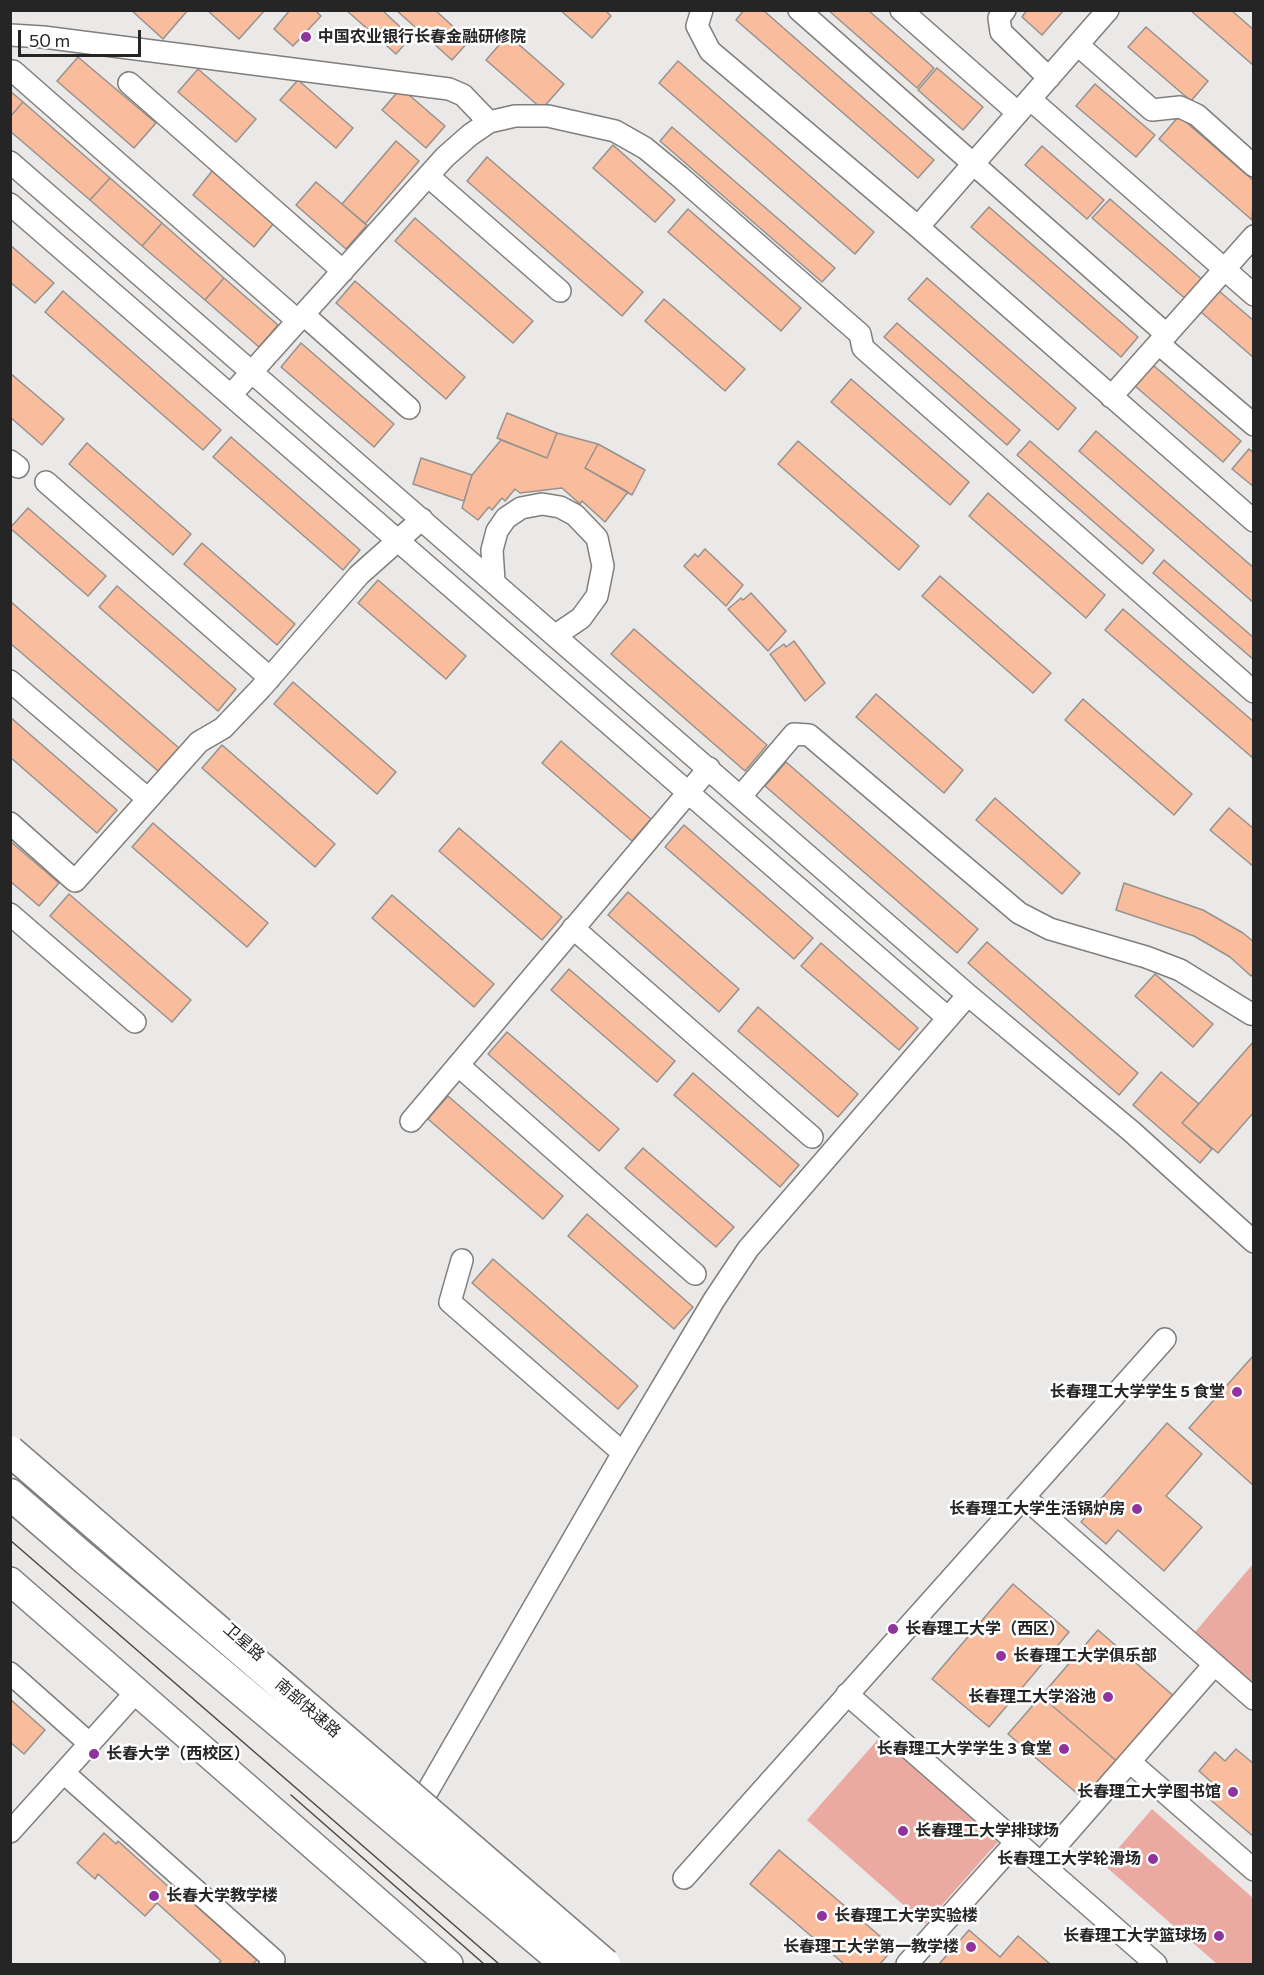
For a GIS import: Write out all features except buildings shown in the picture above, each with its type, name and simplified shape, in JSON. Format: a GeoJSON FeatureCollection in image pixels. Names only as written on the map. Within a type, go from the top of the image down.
{"type":"FeatureCollection","features":[{"type":"Feature","properties":{"kind":"highway","name":"南部快速路"},"geometry":{"type":"LineString","coordinates":[[10,1451],[602,1961]]}},
{"type":"Feature","properties":{"kind":"highway","name":"南部快速路"},"geometry":{"type":"LineString","coordinates":[[10,1494],[566,1965]]}},
{"type":"Feature","properties":{"kind":"highway"},"geometry":{"type":"LineString","coordinates":[[10,1501],[85,1559]]}},
{"type":"Feature","properties":{"kind":"main road","name":"卫星路"},"geometry":{"type":"LineString","coordinates":[[10,1437],[423,1799],[602,1961]]}},
{"type":"Feature","properties":{"kind":"main road"},"geometry":{"type":"LineString","coordinates":[[10,1489],[546,1965]]}},
{"type":"Feature","properties":{"kind":"main road"},"geometry":{"type":"LineString","coordinates":[[10,1581],[449,1965]]}},
{"type":"Feature","properties":{"kind":"street"},"geometry":{"type":"LineString","coordinates":[[702,10],[698,26],[710,51],[918,226],[1254,521]]}},
{"type":"Feature","properties":{"kind":"street"},"geometry":{"type":"LineString","coordinates":[[799,10],[974,164],[1254,425]]}},
{"type":"Feature","properties":{"kind":"street"},"geometry":{"type":"LineString","coordinates":[[901,10],[1024,106],[1254,295]]}},
{"type":"Feature","properties":{"kind":"street"},"geometry":{"type":"LineString","coordinates":[[1005,10],[999,18],[1000,32],[1049,78]]}},
{"type":"Feature","properties":{"kind":"street"},"geometry":{"type":"LineString","coordinates":[[918,226],[1108,10]]}},
{"type":"Feature","properties":{"kind":"street"},"geometry":{"type":"LineString","coordinates":[[10,35],[43,37],[449,89],[464,95],[489,122]]}},
{"type":"Feature","properties":{"kind":"street"},"geometry":{"type":"LineString","coordinates":[[1078,45],[1152,110],[1180,107],[1197,115],[1254,166]]}},
{"type":"Feature","properties":{"kind":"street"},"geometry":{"type":"LineString","coordinates":[[13,71],[301,318],[410,408]]}},
{"type":"Feature","properties":{"kind":"street"},"geometry":{"type":"LineString","coordinates":[[129,83],[343,271]]}},
{"type":"Feature","properties":{"kind":"street"},"geometry":{"type":"LineString","coordinates":[[231,395],[428,176],[470,135],[489,122],[515,116],[548,116],[580,121],[615,131],[645,148],[860,334],[863,348],[1254,692]]}},
{"type":"Feature","properties":{"kind":"street"},"geometry":{"type":"LineString","coordinates":[[10,162],[968,995],[1250,1233]]}},
{"type":"Feature","properties":{"kind":"street"},"geometry":{"type":"LineString","coordinates":[[428,176],[560,291]]}},
{"type":"Feature","properties":{"kind":"street"},"geometry":{"type":"LineString","coordinates":[[10,204],[398,538],[948,1018]]}},
{"type":"Feature","properties":{"kind":"street"},"geometry":{"type":"LineString","coordinates":[[1111,397],[1254,236]]}},
{"type":"Feature","properties":{"kind":"street"},"geometry":{"type":"LineString","coordinates":[[46,482],[270,678]]}},
{"type":"Feature","properties":{"kind":"street"},"geometry":{"type":"LineString","coordinates":[[494,581],[492,550],[497,531],[506,518],[521,508],[542,504],[560,507],[575,514],[597,538],[603,566],[597,596],[581,618],[556,635]]}},
{"type":"Feature","properties":{"kind":"street"},"geometry":{"type":"LineString","coordinates":[[10,823],[75,880],[199,742],[223,728],[270,678],[359,574],[422,519]]}},
{"type":"Feature","properties":{"kind":"street"},"geometry":{"type":"LineString","coordinates":[[10,681],[148,799]]}},
{"type":"Feature","properties":{"kind":"street"},"geometry":{"type":"LineString","coordinates":[[741,796],[794,734],[810,735],[1019,913],[1050,929],[1146,957],[1180,970],[1251,1014],[1254,1012]]}},
{"type":"Feature","properties":{"kind":"street"},"geometry":{"type":"LineString","coordinates":[[411,1121],[709,768]]}},
{"type":"Feature","properties":{"kind":"street"},"geometry":{"type":"LineString","coordinates":[[10,914],[135,1022]]}},
{"type":"Feature","properties":{"kind":"street"},"geometry":{"type":"LineString","coordinates":[[573,928],[812,1137]]}},
{"type":"Feature","properties":{"kind":"street"},"geometry":{"type":"LineString","coordinates":[[423,1799],[623,1453],[714,1300],[748,1249],[968,995]]}},
{"type":"Feature","properties":{"kind":"street"},"geometry":{"type":"LineString","coordinates":[[458,1065],[695,1274]]}},
{"type":"Feature","properties":{"kind":"street"},"geometry":{"type":"LineString","coordinates":[[462,1260],[450,1302],[623,1453]]}},
{"type":"Feature","properties":{"kind":"street"},"geometry":{"type":"LineString","coordinates":[[684,1878],[1165,1340]]}},
{"type":"Feature","properties":{"kind":"street"},"geometry":{"type":"LineString","coordinates":[[1024,1497],[1254,1699]]}},
{"type":"Feature","properties":{"kind":"street"},"geometry":{"type":"LineString","coordinates":[[1041,1863],[1214,1665]]}},
{"type":"Feature","properties":{"kind":"street"},"geometry":{"type":"LineString","coordinates":[[10,1673],[90,1744]]}},
{"type":"Feature","properties":{"kind":"street"},"geometry":{"type":"LineString","coordinates":[[10,1832],[137,1691]]}},
{"type":"Feature","properties":{"kind":"street"},"geometry":{"type":"LineString","coordinates":[[848,1694],[1156,1965]]}},
{"type":"Feature","properties":{"kind":"street"},"geometry":{"type":"LineString","coordinates":[[1130,1762],[1254,1870]]}},
{"type":"Feature","properties":{"kind":"street"},"geometry":{"type":"LineString","coordinates":[[64,1773],[274,1960],[270,1965]]}},
{"type":"Feature","properties":{"kind":"street"},"geometry":{"type":"LineString","coordinates":[[907,1965],[1016,1842]]}},
{"type":"Feature","properties":{"kind":"shaded area"},"geometry":{"type":"Polygon","coordinates":[[[1253,1564],[1253,1684],[1195,1632],[1253,1564]]]}},
{"type":"Feature","properties":{"kind":"shaded area","name":"长春理工大学排球场"},"geometry":{"type":"Polygon","coordinates":[[[880,1737],[998,1842],[925,1924],[807,1820],[880,1737]]]}},
{"type":"Feature","properties":{"kind":"shaded area"},"geometry":{"type":"Polygon","coordinates":[[[1152,1809],[1253,1898],[1253,1964],[1217,1964],[1104,1865],[1152,1809]]]}},
{"type":"Feature","properties":{"kind":"tram line"},"geometry":{"type":"LineString","coordinates":[[10,1540],[499,1964]]}},
{"type":"Feature","properties":{"kind":"tram line"},"geometry":{"type":"LineString","coordinates":[[291,1795],[484,1964]]}},
{"type":"Feature","properties":{"kind":"place","name":"中国农业银行长春金融研修院"},"geometry":{"type":"Point","coordinates":[306,37]}},
{"type":"Feature","properties":{"kind":"place","name":"长春理工大学学生 5 食堂"},"geometry":{"type":"Point","coordinates":[1237,1392]}},
{"type":"Feature","properties":{"kind":"place","name":"长春理工大学生活锅炉房"},"geometry":{"type":"Point","coordinates":[1137,1509]}},
{"type":"Feature","properties":{"kind":"place","name":"长春理工大学（西区）"},"geometry":{"type":"Point","coordinates":[893,1629]}},
{"type":"Feature","properties":{"kind":"place","name":"长春理工大学俱乐部"},"geometry":{"type":"Point","coordinates":[1001,1656]}},
{"type":"Feature","properties":{"kind":"place","name":"长春理工大学浴池"},"geometry":{"type":"Point","coordinates":[1108,1697]}},
{"type":"Feature","properties":{"kind":"place","name":"长春理工大学学生 3 食堂"},"geometry":{"type":"Point","coordinates":[1064,1749]}},
{"type":"Feature","properties":{"kind":"place","name":"长春大学（西校区）"},"geometry":{"type":"Point","coordinates":[94,1754]}},
{"type":"Feature","properties":{"kind":"place","name":"长春理工大学图书馆"},"geometry":{"type":"Point","coordinates":[1233,1792]}},
{"type":"Feature","properties":{"kind":"place","name":"长春理工大学排球场"},"geometry":{"type":"Point","coordinates":[903,1831]}},
{"type":"Feature","properties":{"kind":"place","name":"长春理工大学轮滑场"},"geometry":{"type":"Point","coordinates":[1153,1859]}},
{"type":"Feature","properties":{"kind":"place","name":"长春大学教学楼"},"geometry":{"type":"Point","coordinates":[154,1896]}},
{"type":"Feature","properties":{"kind":"place","name":"长春理工大学实验楼"},"geometry":{"type":"Point","coordinates":[822,1916]}},
{"type":"Feature","properties":{"kind":"place","name":"长春理工大学篮球场"},"geometry":{"type":"Point","coordinates":[1219,1936]}},
{"type":"Feature","properties":{"kind":"place","name":"长春理工大学第一教学楼"},"geometry":{"type":"Point","coordinates":[971,1947]}}]}
